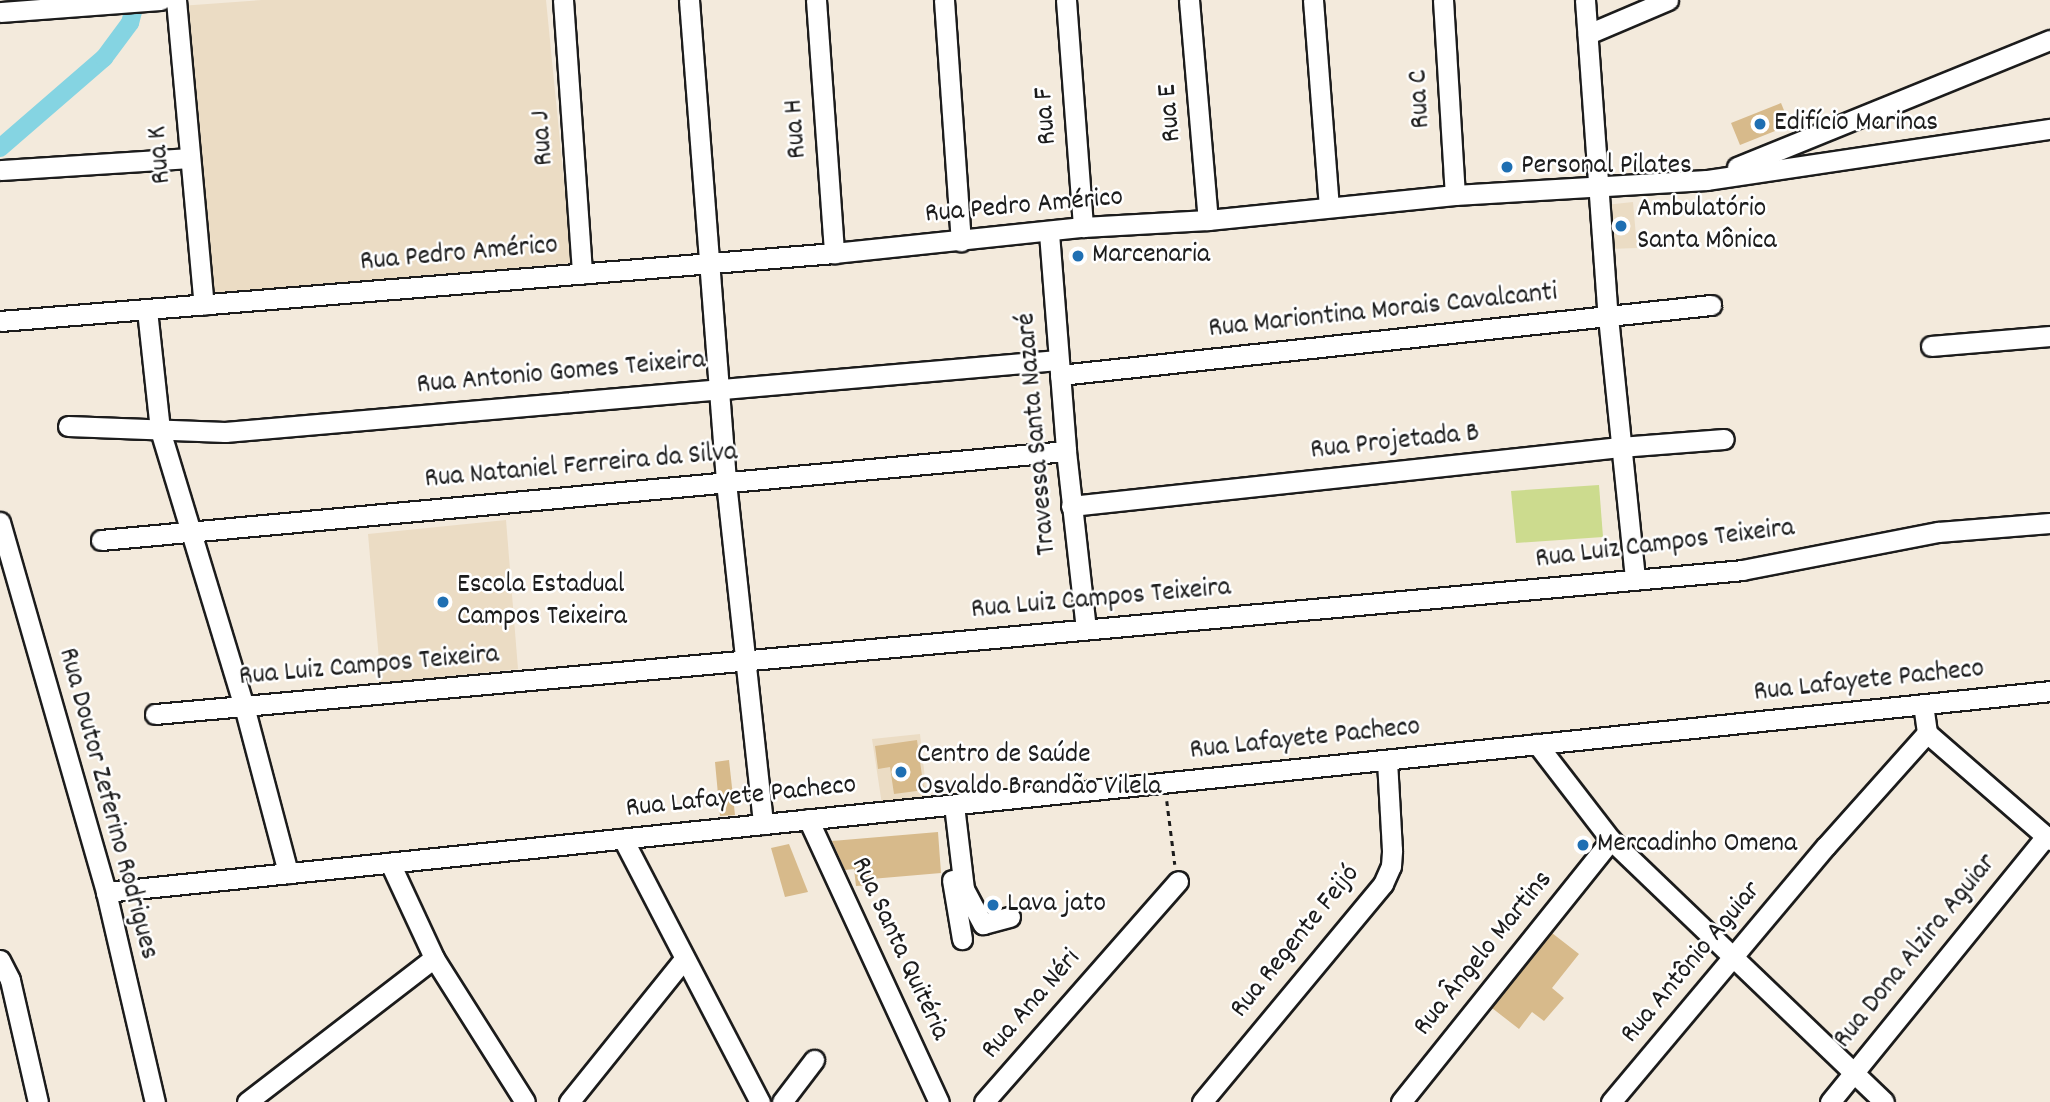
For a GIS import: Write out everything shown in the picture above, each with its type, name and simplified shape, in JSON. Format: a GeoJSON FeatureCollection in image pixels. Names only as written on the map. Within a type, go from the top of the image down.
{"type":"FeatureCollection","features":[{"type":"Feature","properties":{"kind":"street"},"geometry":{"type":"LineString","coordinates":[[0,12],[161,0]]}},
{"type":"Feature","properties":{"kind":"street","name":"Rua K"},"geometry":{"type":"LineString","coordinates":[[176,0],[204,305]]}},
{"type":"Feature","properties":{"kind":"street","name":"Rua J"},"geometry":{"type":"LineString","coordinates":[[563,0],[582,272]]}},
{"type":"Feature","properties":{"kind":"street"},"geometry":{"type":"LineString","coordinates":[[689,0],[726,482],[764,824]]}},
{"type":"Feature","properties":{"kind":"street","name":"Rua H"},"geometry":{"type":"LineString","coordinates":[[816,0],[834,253]]}},
{"type":"Feature","properties":{"kind":"street"},"geometry":{"type":"LineString","coordinates":[[944,0],[961,241]]}},
{"type":"Feature","properties":{"kind":"street","name":"Rua F"},"geometry":{"type":"LineString","coordinates":[[1066,0],[1083,227]]}},
{"type":"Feature","properties":{"kind":"street","name":"Rua E"},"geometry":{"type":"LineString","coordinates":[[1189,0],[1208,220]]}},
{"type":"Feature","properties":{"kind":"street"},"geometry":{"type":"LineString","coordinates":[[1313,0],[1329,206]]}},
{"type":"Feature","properties":{"kind":"street","name":"Rua C"},"geometry":{"type":"LineString","coordinates":[[1443,0],[1454,195]]}},
{"type":"Feature","properties":{"kind":"street"},"geometry":{"type":"LineString","coordinates":[[1585,0],[1608,317],[1635,580]]}},
{"type":"Feature","properties":{"kind":"street"},"geometry":{"type":"LineString","coordinates":[[1588,34],[1668,0]]}},
{"type":"Feature","properties":{"kind":"street"},"geometry":{"type":"LineString","coordinates":[[1707,180],[2050,40]]}},
{"type":"Feature","properties":{"kind":"street","name":"Rua Pedro Américo"},"geometry":{"type":"LineString","coordinates":[[0,321],[834,253],[1049,233],[1083,227],[1208,220],[1454,195],[1598,189],[1707,180],[2050,129]]}},
{"type":"Feature","properties":{"kind":"street"},"geometry":{"type":"LineString","coordinates":[[0,170],[189,158]]}},
{"type":"Feature","properties":{"kind":"street","name":"Travessa Santa Nazaré"},"geometry":{"type":"LineString","coordinates":[[1049,233],[1071,506],[1086,629]]}},
{"type":"Feature","properties":{"kind":"street","name":"Rua Mariontina Morais Cavalcanti"},"geometry":{"type":"LineString","coordinates":[[1059,367],[1608,317],[1711,305]]}},
{"type":"Feature","properties":{"kind":"street"},"geometry":{"type":"LineString","coordinates":[[147,310],[160,430],[244,706],[288,873]]}},
{"type":"Feature","properties":{"kind":"street"},"geometry":{"type":"LineString","coordinates":[[1931,346],[2050,336]]}},
{"type":"Feature","properties":{"kind":"street","name":"Rua Antonio Gomes Teixeira"},"geometry":{"type":"LineString","coordinates":[[68,426],[225,432],[719,389],[1059,367]]}},
{"type":"Feature","properties":{"kind":"street","name":"Rua Projetada B"},"geometry":{"type":"LineString","coordinates":[[1071,506],[1620,447],[1724,439]]}},
{"type":"Feature","properties":{"kind":"street","name":"Rua Nataniel Ferreira da Silva"},"geometry":{"type":"LineString","coordinates":[[101,540],[1066,451]]}},
{"type":"Feature","properties":{"kind":"street","name":"Rua Doutor Zeferino Rodrigues"},"geometry":{"type":"LineString","coordinates":[[0,522],[106,892],[155,1102]]}},
{"type":"Feature","properties":{"kind":"street","name":"Rua Luiz Campos Teixeira"},"geometry":{"type":"LineString","coordinates":[[155,714],[1742,570],[1938,532],[2050,523]]}},
{"type":"Feature","properties":{"kind":"street","name":"Rua Lafayete Pacheco"},"geometry":{"type":"LineString","coordinates":[[106,892],[2050,691]]}},
{"type":"Feature","properties":{"kind":"street"},"geometry":{"type":"LineString","coordinates":[[1923,704],[1927,733],[2048,838]]}},
{"type":"Feature","properties":{"kind":"street","name":"Rua Antônio Aguiar"},"geometry":{"type":"LineString","coordinates":[[1611,1102],[1826,846],[1927,733]]}},
{"type":"Feature","properties":{"kind":"street"},"geometry":{"type":"LineString","coordinates":[[1537,744],[1611,841],[1884,1102]]}},
{"type":"Feature","properties":{"kind":"street","name":"Rua Regente Feijó"},"geometry":{"type":"LineString","coordinates":[[1202,1102],[1383,884],[1392,850],[1387,760]]}},
{"type":"Feature","properties":{"kind":"street"},"geometry":{"type":"LineString","coordinates":[[948,805],[944,832],[962,939]]}},
{"type":"Feature","properties":{"kind":"street"},"geometry":{"type":"LineString","coordinates":[[948,805],[964,889],[983,924],[1010,916]]}},
{"type":"Feature","properties":{"kind":"street","name":"Rua Santa Quitéria"},"geometry":{"type":"LineString","coordinates":[[808,820],[939,1102]]}},
{"type":"Feature","properties":{"kind":"street","name":"Rua Dona Alzira Aguiar"},"geometry":{"type":"LineString","coordinates":[[1830,1102],[2048,838]]}},
{"type":"Feature","properties":{"kind":"street"},"geometry":{"type":"LineString","coordinates":[[624,839],[760,1102]]}},
{"type":"Feature","properties":{"kind":"street","name":"Rua Ângelo Martins"},"geometry":{"type":"LineString","coordinates":[[1401,1102],[1611,841]]}},
{"type":"Feature","properties":{"kind":"street"},"geometry":{"type":"LineString","coordinates":[[390,863],[434,958],[524,1102]]}},
{"type":"Feature","properties":{"kind":"street","name":"Rua Ana Néri"},"geometry":{"type":"LineString","coordinates":[[984,1102],[1178,881]]}},
{"type":"Feature","properties":{"kind":"street"},"geometry":{"type":"LineString","coordinates":[[247,1102],[434,958]]}},
{"type":"Feature","properties":{"kind":"street"},"geometry":{"type":"LineString","coordinates":[[569,1102],[684,959]]}},
{"type":"Feature","properties":{"kind":"street"},"geometry":{"type":"LineString","coordinates":[[0,960],[10,980],[38,1102]]}},
{"type":"Feature","properties":{"kind":"street"},"geometry":{"type":"LineString","coordinates":[[782,1102],[814,1060]]}},
{"type":"Feature","properties":{"kind":"path"},"geometry":{"type":"LineString","coordinates":[[1165,783],[1178,881]]}},
{"type":"Feature","properties":{"kind":"shaded area"},"geometry":{"type":"Polygon","coordinates":[[[262,0],[546,0],[572,263],[205,294],[180,6],[262,0]]]}},
{"type":"Feature","properties":{"kind":"shaded area","name":"Ambulatório Santa Mônica"},"geometry":{"type":"Polygon","coordinates":[[[1633,202],[1637,248],[1609,249],[1605,205],[1633,202]]]}},
{"type":"Feature","properties":{"kind":"shaded area","name":"Escola Estadual Campos Teixeira"},"geometry":{"type":"Polygon","coordinates":[[[506,520],[518,669],[381,683],[368,534],[506,520]]]}},
{"type":"Feature","properties":{"kind":"shaded area","name":"Centro de Saúde Osvaldo Brandão Vilela"},"geometry":{"type":"Polygon","coordinates":[[[920,734],[928,806],[883,811],[872,739],[920,734]]]}},
{"type":"Feature","properties":{"kind":"green space"},"geometry":{"type":"Polygon","coordinates":[[[1599,485],[1603,537],[1516,543],[1511,491],[1599,485]]]}},
{"type":"Feature","properties":{"kind":"building","name":"Edifício Marinas"},"geometry":{"type":"Polygon","coordinates":[[[1781,103],[1790,125],[1740,145],[1731,123],[1781,103]]]}},
{"type":"Feature","properties":{"kind":"building"},"geometry":{"type":"Polygon","coordinates":[[[917,740],[924,790],[894,794],[890,767],[878,769],[875,746],[917,740]]]}},
{"type":"Feature","properties":{"kind":"building"},"geometry":{"type":"Polygon","coordinates":[[[729,760],[735,815],[720,816],[715,762],[729,760]]]}},
{"type":"Feature","properties":{"kind":"building"},"geometry":{"type":"Polygon","coordinates":[[[938,832],[941,873],[871,879],[872,885],[856,886],[854,869],[845,870],[832,841],[938,832]]]}},
{"type":"Feature","properties":{"kind":"building"},"geometry":{"type":"Polygon","coordinates":[[[789,844],[808,892],[785,897],[771,848],[789,844]]]}},
{"type":"Feature","properties":{"kind":"building"},"geometry":{"type":"Polygon","coordinates":[[[1552,933],[1579,954],[1552,988],[1564,998],[1544,1021],[1532,1012],[1519,1029],[1492,1008],[1552,933]]]}},
{"type":"Feature","properties":{"kind":"waterway"},"geometry":{"type":"LineString","coordinates":[[0,148],[104,58],[130,23],[136,0]]}},
{"type":"Feature","properties":{"kind":"place","name":"Edifício Marinas"},"geometry":{"type":"Point","coordinates":[1760,124]}},
{"type":"Feature","properties":{"kind":"place","name":"Personal Pilates"},"geometry":{"type":"Point","coordinates":[1507,167]}},
{"type":"Feature","properties":{"kind":"place","name":"Ambulatório Santa Mônica"},"geometry":{"type":"Point","coordinates":[1621,226]}},
{"type":"Feature","properties":{"kind":"place","name":"Marcenaria"},"geometry":{"type":"Point","coordinates":[1078,256]}},
{"type":"Feature","properties":{"kind":"place","name":"Escola Estadual Campos Teixeira"},"geometry":{"type":"Point","coordinates":[443,602]}},
{"type":"Feature","properties":{"kind":"place","name":"Centro de Saúde Osvaldo Brandão Vilela"},"geometry":{"type":"Point","coordinates":[901,772]}},
{"type":"Feature","properties":{"kind":"place","name":"Mercadinho Omena"},"geometry":{"type":"Point","coordinates":[1583,845]}},
{"type":"Feature","properties":{"kind":"place","name":"Lava jato"},"geometry":{"type":"Point","coordinates":[993,905]}}]}
